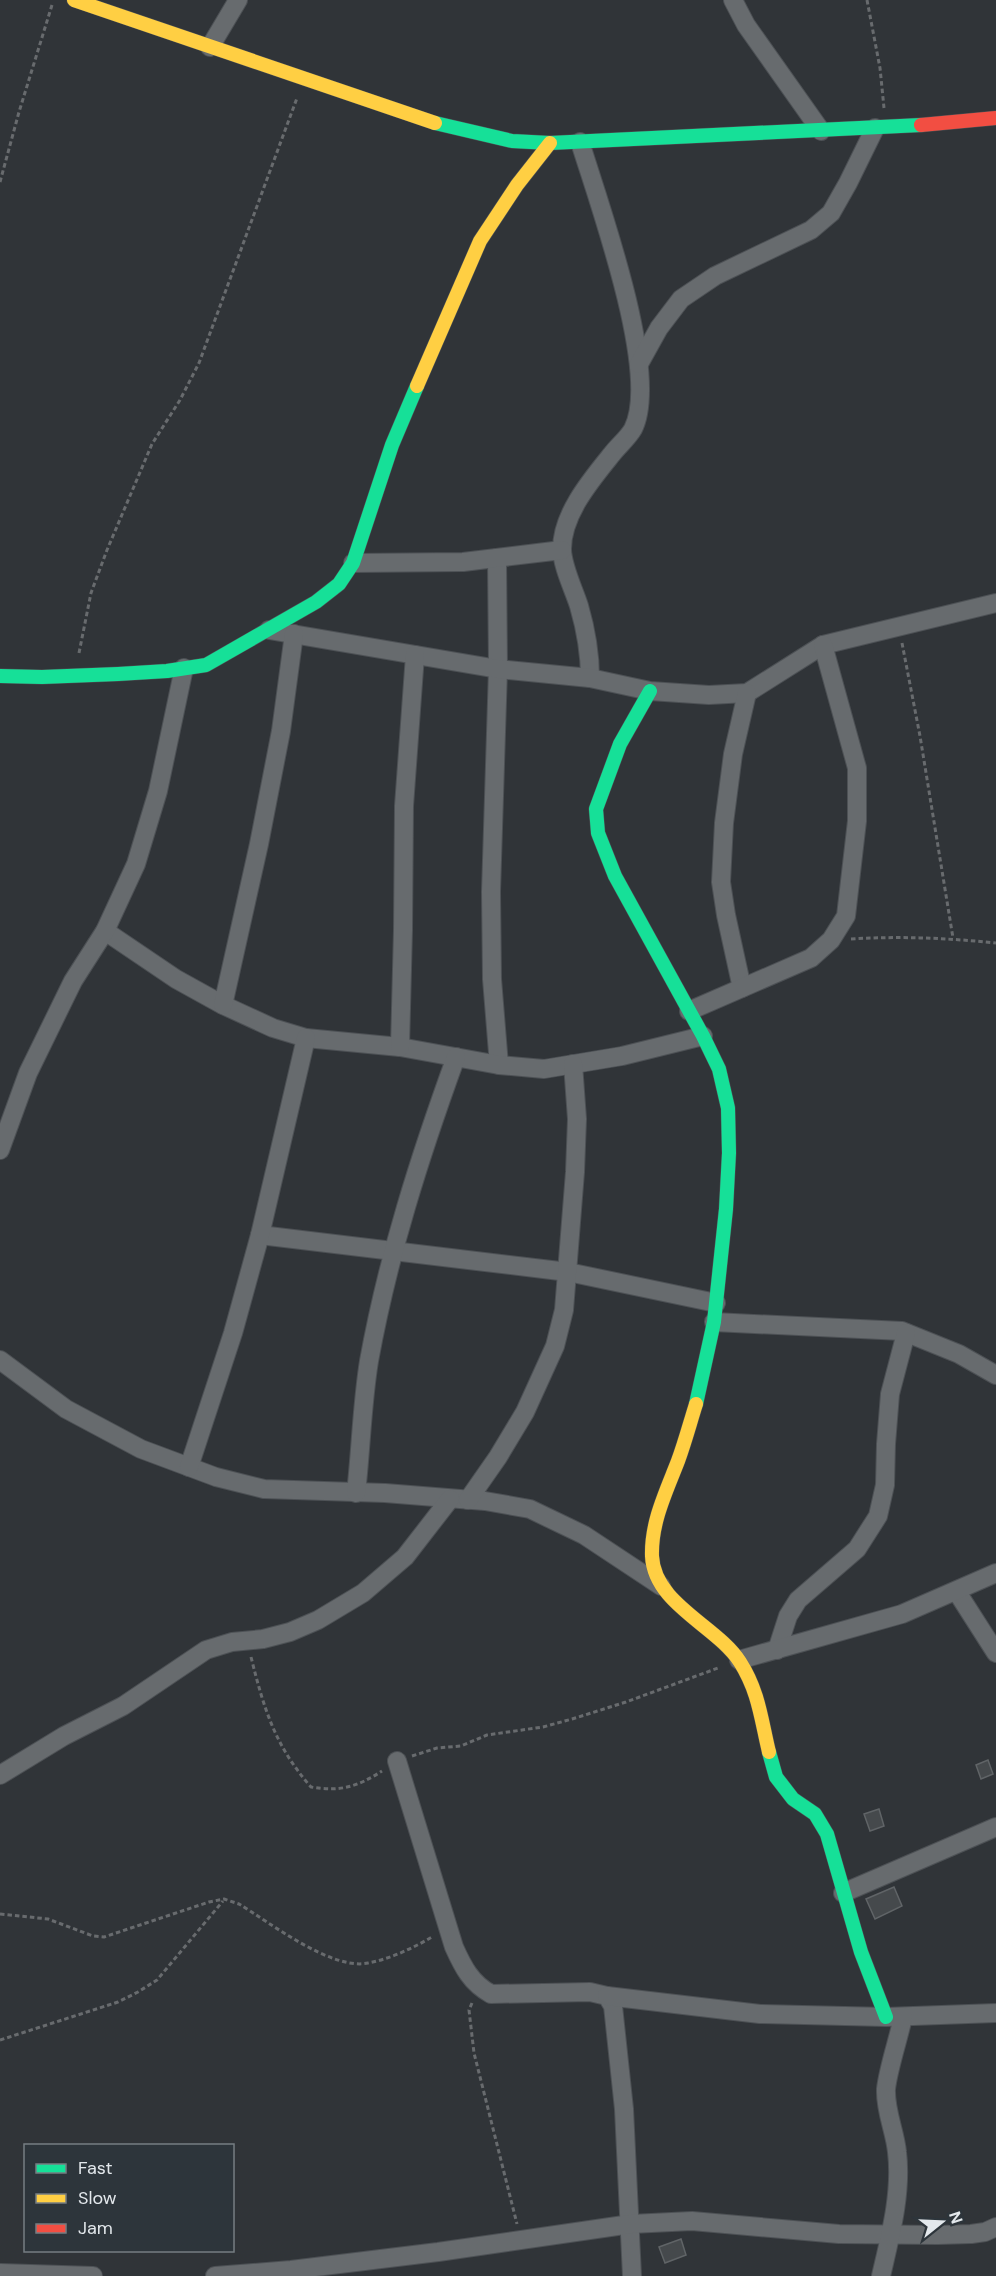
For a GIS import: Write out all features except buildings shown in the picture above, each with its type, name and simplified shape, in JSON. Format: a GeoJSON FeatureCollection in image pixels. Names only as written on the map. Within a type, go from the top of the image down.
{"type":"FeatureCollection","features":[{"type":"Feature","properties":{"kind":"street"},"geometry":{"type":"LineString","coordinates":[[74,0],[110,5],[210,47],[446,127],[512,141],[550,143],[820,131],[996,118]]}},
{"type":"Feature","properties":{"kind":"street"},"geometry":{"type":"LineString","coordinates":[[210,47],[238,0]]}},
{"type":"Feature","properties":{"kind":"street"},"geometry":{"type":"LineString","coordinates":[[733,0],[746,25],[820,131]]}},
{"type":"Feature","properties":{"kind":"street"},"geometry":{"type":"LineString","coordinates":[[639,364],[659,328],[681,299],[715,276],[811,230],[831,213],[881,128]]}},
{"type":"Feature","properties":{"kind":"street"},"geometry":{"type":"LineString","coordinates":[[580,142],[629,312],[639,364],[641,401],[632,430],[613,452],[575,506],[568,523],[562,550],[586,632],[590,678]]}},
{"type":"Feature","properties":{"kind":"street"},"geometry":{"type":"LineString","coordinates":[[0,676],[76,676],[206,665],[316,602],[339,584],[353,563],[399,426],[480,240],[517,185],[550,143]]}},
{"type":"Feature","properties":{"kind":"street"},"geometry":{"type":"LineString","coordinates":[[353,563],[462,562],[562,550]]}},
{"type":"Feature","properties":{"kind":"street"},"geometry":{"type":"LineString","coordinates":[[497,558],[498,669],[491,903],[492,979],[499,1065]]}},
{"type":"Feature","properties":{"kind":"street"},"geometry":{"type":"LineString","coordinates":[[269,630],[498,669],[590,678],[650,691],[747,693],[823,645],[996,603]]}},
{"type":"Feature","properties":{"kind":"street"},"geometry":{"type":"LineString","coordinates":[[223,1005],[260,844],[281,731],[294,634]]}},
{"type":"Feature","properties":{"kind":"street"},"geometry":{"type":"LineString","coordinates":[[689,1011],[811,958],[831,940],[846,916],[857,821],[857,768],[823,645]]}},
{"type":"Feature","properties":{"kind":"street"},"geometry":{"type":"LineString","coordinates":[[400,1047],[404,806],[415,655]]}},
{"type":"Feature","properties":{"kind":"street"},"geometry":{"type":"LineString","coordinates":[[0,1150],[28,1073],[73,981],[105,931],[136,864],[158,791],[184,668]]}},
{"type":"Feature","properties":{"kind":"street"},"geometry":{"type":"LineString","coordinates":[[650,691],[620,744],[605,782],[596,809],[598,833],[615,876],[703,1035],[719,1069],[728,1108],[726,1209],[714,1322],[700,1391],[680,1459],[660,1506],[652,1533],[652,1559],[661,1586]]}},
{"type":"Feature","properties":{"kind":"street"},"geometry":{"type":"LineString","coordinates":[[742,988],[721,882],[724,823],[733,754],[747,693]]}},
{"type":"Feature","properties":{"kind":"street"},"geometry":{"type":"LineString","coordinates":[[105,931],[176,979],[223,1005],[273,1028],[306,1038],[400,1047],[499,1065],[544,1069],[622,1056],[703,1035]]}},
{"type":"Feature","properties":{"kind":"street"},"geometry":{"type":"LineString","coordinates":[[189,1467],[233,1333],[260,1235],[306,1038]]}},
{"type":"Feature","properties":{"kind":"street"},"geometry":{"type":"LineString","coordinates":[[356,1493],[369,1362],[393,1250],[423,1149],[456,1057]]}},
{"type":"Feature","properties":{"kind":"street"},"geometry":{"type":"LineString","coordinates":[[0,1775],[64,1736],[123,1706],[207,1650],[232,1642],[263,1639],[290,1632],[318,1620],[363,1593],[405,1557],[498,1457],[525,1412],[550,1356],[564,1310],[577,1130],[573,1064]]}},
{"type":"Feature","properties":{"kind":"street"},"geometry":{"type":"LineString","coordinates":[[260,1235],[568,1272],[716,1303]]}},
{"type":"Feature","properties":{"kind":"street"},"geometry":{"type":"LineString","coordinates":[[714,1322],[906,1333],[958,1354],[996,1374]]}},
{"type":"Feature","properties":{"kind":"street"},"geometry":{"type":"LineString","coordinates":[[777,1650],[788,1616],[798,1600],[857,1549],[878,1515],[885,1485],[890,1394],[906,1333]]}},
{"type":"Feature","properties":{"kind":"street"},"geometry":{"type":"LineString","coordinates":[[0,1360],[66,1409],[141,1449],[216,1478],[264,1489],[385,1493],[530,1509],[584,1535],[661,1586],[689,1614],[723,1642],[739,1660],[753,1685],[776,1777],[793,1799],[815,1814],[827,1834],[861,1952],[895,2017],[886,2088],[888,2112],[897,2152],[897,2182],[890,2234],[881,2276]]}},
{"type":"Feature","properties":{"kind":"street"},"geometry":{"type":"LineString","coordinates":[[739,1660],[902,1614],[957,1592],[996,1573]]}},
{"type":"Feature","properties":{"kind":"street"},"geometry":{"type":"LineString","coordinates":[[957,1592],[996,1653]]}},
{"type":"Feature","properties":{"kind":"street"},"geometry":{"type":"LineString","coordinates":[[397,1761],[449,1929],[465,1971],[478,1987],[491,1994],[590,1992],[760,2014],[895,2017],[996,2013]]}},
{"type":"Feature","properties":{"kind":"street"},"geometry":{"type":"LineString","coordinates":[[843,1893],[996,1827]]}},
{"type":"Feature","properties":{"kind":"street"},"geometry":{"type":"LineString","coordinates":[[608,1996],[613,2006],[624,2109],[632,2276]]}},
{"type":"Feature","properties":{"kind":"street"},"geometry":{"type":"LineString","coordinates":[[215,2276],[362,2268],[521,2240],[631,2224],[692,2221],[839,2234],[972,2234],[996,2227]]}},
{"type":"Feature","properties":{"kind":"street"},"geometry":{"type":"LineString","coordinates":[[0,2272],[93,2276]]}},
{"type":"Feature","properties":{"kind":"path"},"geometry":{"type":"LineString","coordinates":[[0,182],[54,0]]}},
{"type":"Feature","properties":{"kind":"path"},"geometry":{"type":"LineString","coordinates":[[867,0],[880,68],[881,128]]}},
{"type":"Feature","properties":{"kind":"path"},"geometry":{"type":"LineString","coordinates":[[76,676],[82,631],[95,583],[152,444],[180,400],[199,363],[304,79]]}},
{"type":"Feature","properties":{"kind":"path"},"geometry":{"type":"LineString","coordinates":[[899,626],[920,736],[953,938]]}},
{"type":"Feature","properties":{"kind":"path"},"geometry":{"type":"LineString","coordinates":[[831,940],[892,937],[953,938],[996,943]]}},
{"type":"Feature","properties":{"kind":"path"},"geometry":{"type":"LineString","coordinates":[[247,1641],[261,1696],[273,1731],[292,1765],[311,1787],[333,1791],[353,1787],[397,1761],[437,1748],[461,1746],[487,1735],[543,1727],[572,1719],[626,1702],[739,1660]]}},
{"type":"Feature","properties":{"kind":"path"},"geometry":{"type":"LineString","coordinates":[[0,2040],[118,2002],[138,1992],[157,1980],[224,1899]]}},
{"type":"Feature","properties":{"kind":"path"},"geometry":{"type":"LineString","coordinates":[[0,1914],[48,1919],[93,1936],[104,1936],[224,1899],[238,1904],[323,1954],[345,1963],[366,1964],[419,1944],[449,1929]]}},
{"type":"Feature","properties":{"kind":"path"},"geometry":{"type":"LineString","coordinates":[[478,1987],[469,2010],[474,2054],[521,2240]]}},
{"type":"Feature","properties":{"kind":"traffic: fast"},"geometry":{"type":"LineString","coordinates":[[435,123],[512,141],[550,143],[921,125]]}},
{"type":"Feature","properties":{"kind":"traffic: fast"},"geometry":{"type":"LineString","coordinates":[[0,676],[118,674],[167,671],[206,665],[316,602],[339,584],[353,563],[392,445],[417,386]]}},
{"type":"Feature","properties":{"kind":"traffic: fast"},"geometry":{"type":"LineString","coordinates":[[650,691],[620,744],[596,809],[598,833],[615,876],[703,1036],[719,1069],[728,1108],[729,1153],[726,1209],[714,1322],[696,1404]]}},
{"type":"Feature","properties":{"kind":"traffic: fast"},"geometry":{"type":"LineString","coordinates":[[769,1752],[776,1777],[793,1799],[815,1814],[827,1834],[861,1952],[886,2017]]}},
{"type":"Feature","properties":{"kind":"traffic: slow"},"geometry":{"type":"LineString","coordinates":[[74,0],[435,123]]}},
{"type":"Feature","properties":{"kind":"traffic: slow"},"geometry":{"type":"LineString","coordinates":[[417,386],[480,241],[517,185],[550,143]]}},
{"type":"Feature","properties":{"kind":"traffic: slow"},"geometry":{"type":"LineString","coordinates":[[696,1404],[654,1531],[652,1556],[655,1573],[663,1588],[675,1601],[730,1649],[740,1662],[755,1695],[769,1752]]}},
{"type":"Feature","properties":{"kind":"traffic: jam"},"geometry":{"type":"LineString","coordinates":[[921,125],[996,118]]}}]}
